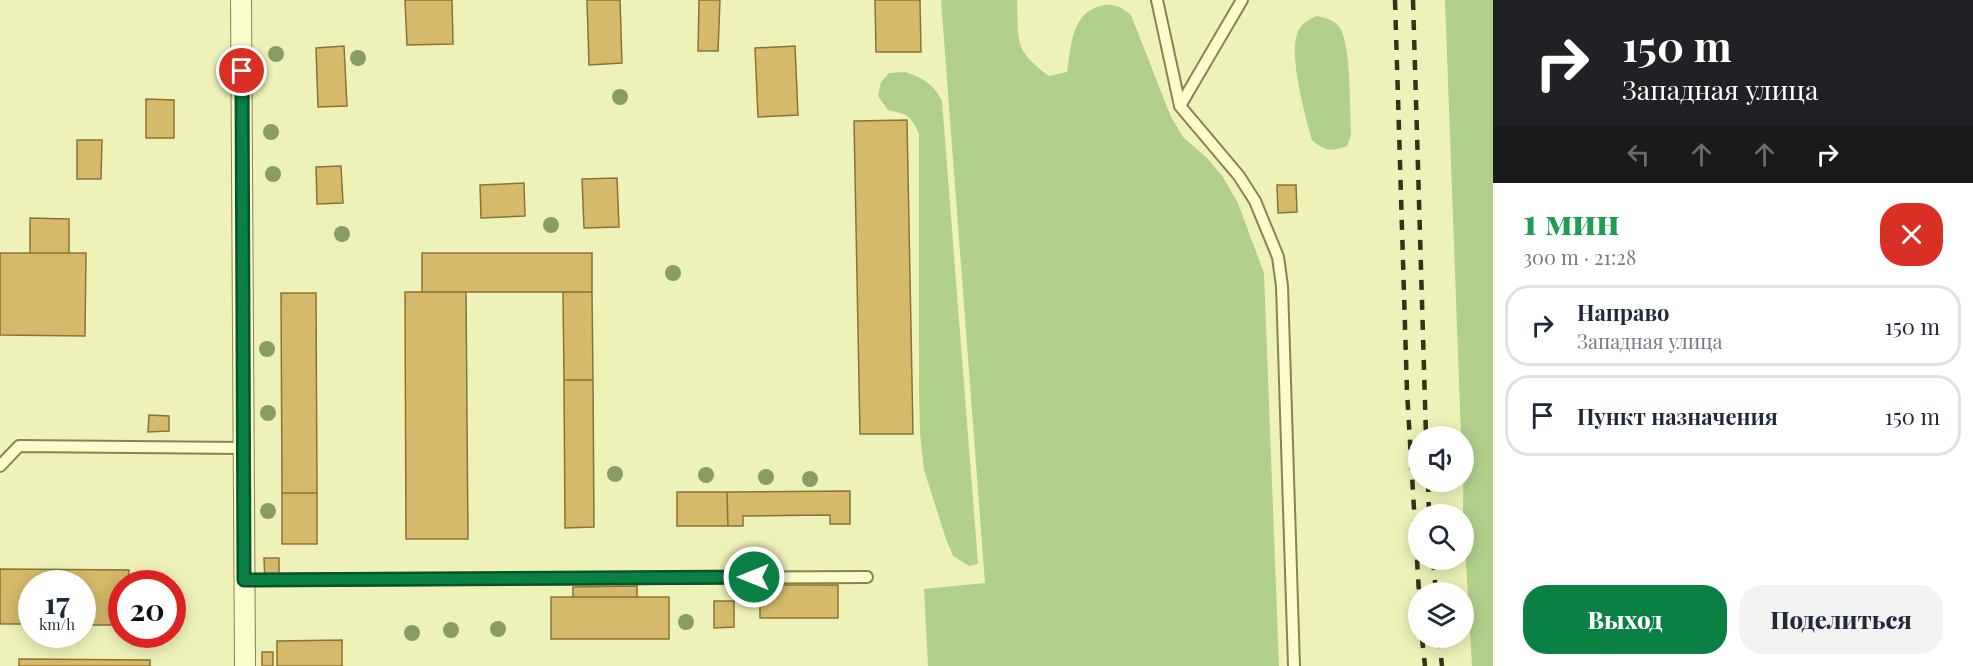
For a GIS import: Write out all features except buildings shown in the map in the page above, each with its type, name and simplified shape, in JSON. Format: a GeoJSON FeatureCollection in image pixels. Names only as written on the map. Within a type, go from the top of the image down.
{"type":"FeatureCollection","features":[{"type":"Feature","properties":{"kind":"street"},"geometry":{"type":"LineString","coordinates":[[241,0],[245,666]]}},
{"type":"Feature","properties":{"kind":"lane"},"geometry":{"type":"LineString","coordinates":[[1157,0],[1180,106],[1239,176],[1255,201],[1278,257],[1282,286],[1294,666]]}},
{"type":"Feature","properties":{"kind":"lane"},"geometry":{"type":"LineString","coordinates":[[1180,106],[1242,0]]}},
{"type":"Feature","properties":{"kind":"lane"},"geometry":{"type":"LineString","coordinates":[[0,466],[20,446],[243,448]]}},
{"type":"Feature","properties":{"kind":"lane"},"geometry":{"type":"LineString","coordinates":[[244,580],[867,577]]}},
{"type":"Feature","properties":{"kind":"green space"},"geometry":{"type":"Polygon","coordinates":[[[941,0],[1017,0],[1020,44],[1029,59],[1049,76],[1067,72],[1071,43],[1077,25],[1088,11],[1107,5],[1119,7],[1127,12],[1131,15],[1171,117],[1183,137],[1207,158],[1223,177],[1238,203],[1264,273],[1279,666],[928,666],[924,589],[985,583],[941,0]]]}},
{"type":"Feature","properties":{"kind":"green space"},"geometry":{"type":"Polygon","coordinates":[[[1445,0],[1493,0],[1493,666],[1472,666],[1474,582],[1467,582],[1466,570],[1474,570],[1474,504],[1463,504],[1463,492],[1474,492],[1474,426],[1461,426],[1445,0]]]}},
{"type":"Feature","properties":{"kind":"green space"},"geometry":{"type":"Polygon","coordinates":[[[1317,16],[1337,24],[1347,51],[1351,135],[1347,146],[1337,149],[1324,148],[1312,140],[1296,71],[1295,44],[1298,31],[1302,25],[1317,16]]]}},
{"type":"Feature","properties":{"kind":"green space"},"geometry":{"type":"Polygon","coordinates":[[[905,72],[927,82],[942,101],[978,564],[969,566],[953,556],[924,470],[919,393],[919,134],[911,119],[904,114],[888,110],[878,96],[881,82],[889,73],[905,72]]]}},
{"type":"Feature","properties":{"kind":"railway"},"geometry":{"type":"LineString","coordinates":[[1395,0],[1407,391],[1418,582]]}},
{"type":"Feature","properties":{"kind":"railway"},"geometry":{"type":"LineString","coordinates":[[1413,0],[1426,426]]}},
{"type":"Feature","properties":{"kind":"railway"},"geometry":{"type":"LineString","coordinates":[[1428,492],[1429,504]]}},
{"type":"Feature","properties":{"kind":"railway"},"geometry":{"type":"LineString","coordinates":[[1434,570],[1435,582]]}},
{"type":"Feature","properties":{"kind":"railway"},"geometry":{"type":"LineString","coordinates":[[1423,648],[1425,666]]}},
{"type":"Feature","properties":{"kind":"railway"},"geometry":{"type":"LineString","coordinates":[[1440,648],[1442,666]]}},
{"type":"Feature","properties":{"kind":"route"},"geometry":{"type":"LineString","coordinates":[[242,71],[244,580],[754,577]]}}]}
